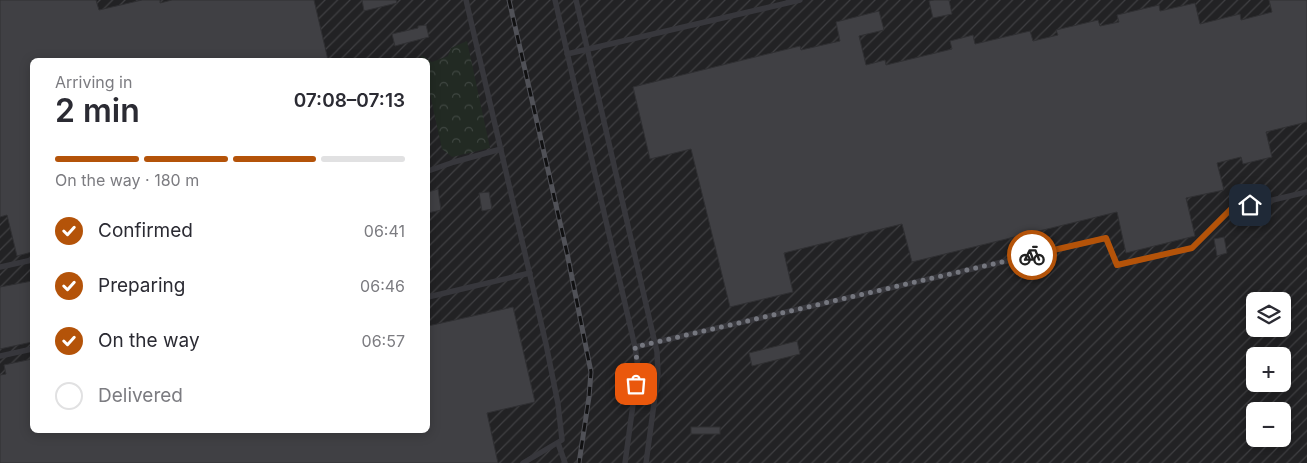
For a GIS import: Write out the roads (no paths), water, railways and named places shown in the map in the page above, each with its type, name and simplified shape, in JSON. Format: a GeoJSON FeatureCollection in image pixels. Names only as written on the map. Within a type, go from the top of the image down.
{"type":"FeatureCollection","features":[{"type":"Feature","properties":{"kind":"lane"},"geometry":{"type":"LineString","coordinates":[[466,0],[530,273],[558,404],[562,440],[523,463]]}},
{"type":"Feature","properties":{"kind":"lane"},"geometry":{"type":"LineString","coordinates":[[555,0],[635,347],[638,368],[626,463]]}},
{"type":"Feature","properties":{"kind":"lane"},"geometry":{"type":"LineString","coordinates":[[576,0],[656,342],[658,374],[646,463]]}},
{"type":"Feature","properties":{"kind":"lane"},"geometry":{"type":"LineString","coordinates":[[567,54],[800,0]]}},
{"type":"Feature","properties":{"kind":"lane"},"geometry":{"type":"LineString","coordinates":[[430,170],[501,149]]}},
{"type":"Feature","properties":{"kind":"lane"},"geometry":{"type":"LineString","coordinates":[[635,347],[1106,238],[1117,265],[1192,248],[1230,210],[1307,192]]}},
{"type":"Feature","properties":{"kind":"lane"},"geometry":{"type":"LineString","coordinates":[[0,267],[30,260]]}},
{"type":"Feature","properties":{"kind":"lane"},"geometry":{"type":"LineString","coordinates":[[430,298],[530,273]]}},
{"type":"Feature","properties":{"kind":"lane"},"geometry":{"type":"LineString","coordinates":[[0,356],[30,349]]}},
{"type":"Feature","properties":{"kind":"lane"},"geometry":{"type":"LineString","coordinates":[[558,443],[565,463]]}},
{"type":"Feature","properties":{"kind":"railway"},"geometry":{"type":"LineString","coordinates":[[509,0],[567,253],[591,372],[579,463]]}}]}
